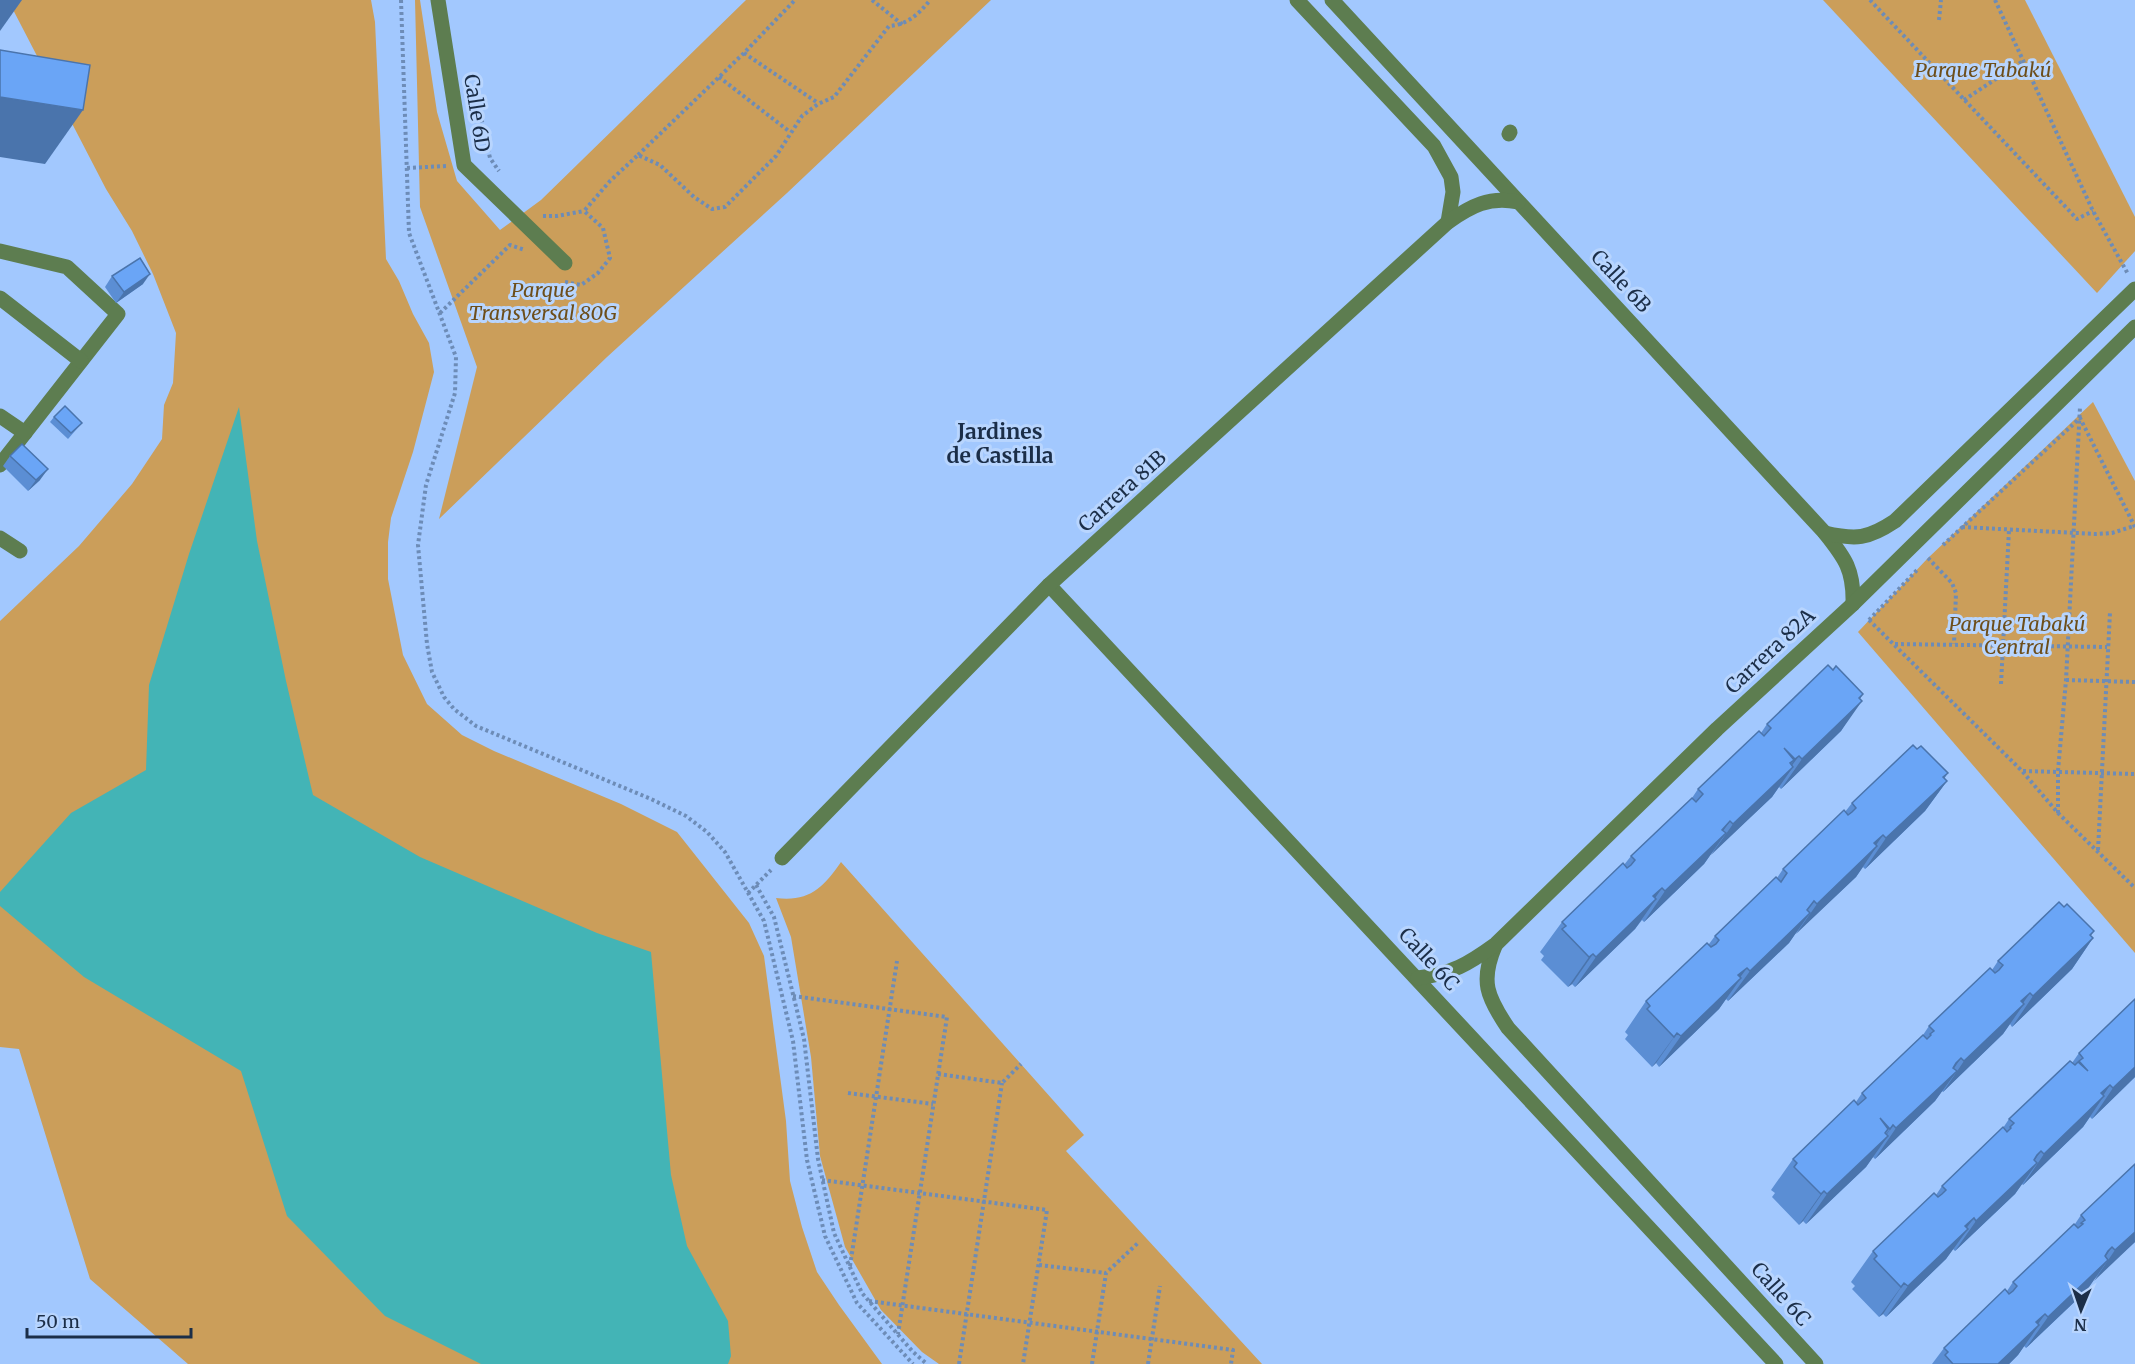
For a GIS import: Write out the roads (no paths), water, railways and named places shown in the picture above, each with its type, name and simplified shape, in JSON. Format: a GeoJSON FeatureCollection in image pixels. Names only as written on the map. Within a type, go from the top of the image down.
{"type":"FeatureCollection","features":[{"type":"Feature","properties":{"kind":"street","name":"Calle 6D"},"geometry":{"type":"LineString","coordinates":[[438,0],[464,165],[565,263]]}},
{"type":"Feature","properties":{"kind":"street"},"geometry":{"type":"LineString","coordinates":[[1297,0],[1434,147],[1451,177],[1453,192],[1448,222]]}},
{"type":"Feature","properties":{"kind":"street","name":"Calle 6B"},"geometry":{"type":"LineString","coordinates":[[1332,0],[1825,533],[1848,566],[1854,584],[1852,604]]}},
{"type":"Feature","properties":{"kind":"street","name":"Carrera 81B"},"geometry":{"type":"LineString","coordinates":[[782,858],[1049,585],[1448,222],[1478,204],[1490,200],[1503,199],[1518,202]]}},
{"type":"Feature","properties":{"kind":"street"},"geometry":{"type":"LineString","coordinates":[[0,251],[67,267],[118,314],[0,465]]}},
{"type":"Feature","properties":{"kind":"street"},"geometry":{"type":"LineString","coordinates":[[1825,533],[1848,538],[1869,536],[1895,521],[2132,283]]}},
{"type":"Feature","properties":{"kind":"street"},"geometry":{"type":"LineString","coordinates":[[0,298],[81,361]]}},
{"type":"Feature","properties":{"kind":"street","name":"Carrera 82A"},"geometry":{"type":"LineString","coordinates":[[1418,978],[1442,974],[1472,962],[1496,944],[1717,729],[1852,604],[2135,327]]}},
{"type":"Feature","properties":{"kind":"street"},"geometry":{"type":"LineString","coordinates":[[0,416],[25,433]]}},
{"type":"Feature","properties":{"kind":"street"},"geometry":{"type":"LineString","coordinates":[[0,538],[20,552]]}},
{"type":"Feature","properties":{"kind":"street","name":"Calle 6C"},"geometry":{"type":"LineString","coordinates":[[1049,585],[1776,1364]]}},
{"type":"Feature","properties":{"kind":"street","name":"Calle 6C"},"geometry":{"type":"LineString","coordinates":[[1496,944],[1489,959],[1486,976],[1487,992],[1508,1028],[1816,1364]]}},
{"type":"Feature","properties":{"kind":"district","name":"Jardines de Castilla"},"geometry":{"type":"Point","coordinates":[1000,444]}},
{"type":"Feature","properties":{"kind":"park label","name":"Parque Tabakú"},"geometry":{"type":"Point","coordinates":[1983,70]}},
{"type":"Feature","properties":{"kind":"park label","name":"Parque Transversal 80G"},"geometry":{"type":"Point","coordinates":[543,302]}},
{"type":"Feature","properties":{"kind":"park label","name":"Parque Tabakú Central"},"geometry":{"type":"Point","coordinates":[2017,636]}}]}
